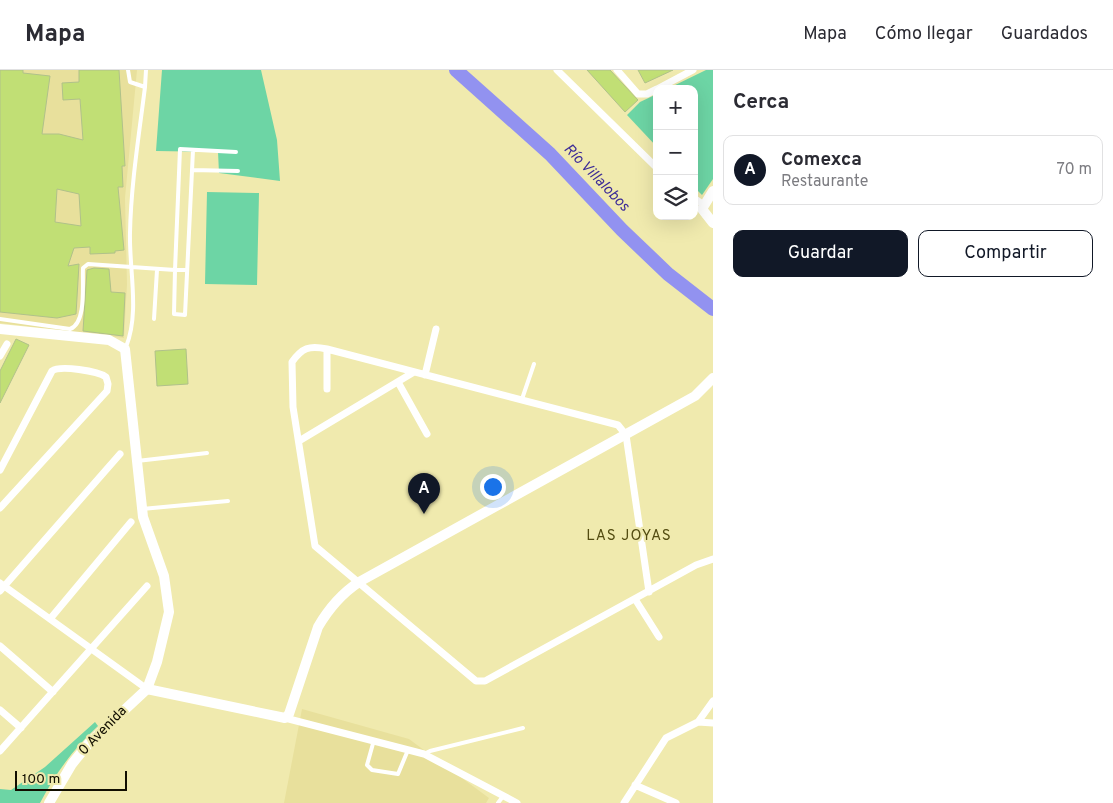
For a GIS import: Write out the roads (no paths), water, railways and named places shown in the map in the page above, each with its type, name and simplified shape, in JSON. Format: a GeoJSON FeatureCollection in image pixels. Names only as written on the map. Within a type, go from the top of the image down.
{"type":"FeatureCollection","features":[{"type":"Feature","properties":{"kind":"main road"},"geometry":{"type":"LineString","coordinates":[[713,191],[702,211],[713,223]]}},
{"type":"Feature","properties":{"kind":"main road"},"geometry":{"type":"LineString","coordinates":[[0,329],[109,340],[125,350],[142,508],[148,535],[164,576],[169,600],[169,612],[158,662],[147,689],[285,718],[289,714],[322,620],[334,603],[359,582],[695,396],[712,378]]}},
{"type":"Feature","properties":{"kind":"main road","name":"0 Avenida"},"geometry":{"type":"LineString","coordinates":[[49,803],[72,764],[89,743],[147,689]]}},
{"type":"Feature","properties":{"kind":"street"},"geometry":{"type":"LineString","coordinates":[[557,70],[653,164]]}},
{"type":"Feature","properties":{"kind":"street"},"geometry":{"type":"LineString","coordinates":[[617,70],[638,94],[647,94],[653,91]]}},
{"type":"Feature","properties":{"kind":"street"},"geometry":{"type":"LineString","coordinates":[[665,85],[693,70]]}},
{"type":"Feature","properties":{"kind":"street"},"geometry":{"type":"LineString","coordinates":[[698,201],[704,205]]}},
{"type":"Feature","properties":{"kind":"street"},"geometry":{"type":"LineString","coordinates":[[425,374],[436,329]]}},
{"type":"Feature","properties":{"kind":"street"},"geometry":{"type":"LineString","coordinates":[[0,356],[6,344]]}},
{"type":"Feature","properties":{"kind":"street"},"geometry":{"type":"LineString","coordinates":[[649,592],[626,435],[618,425],[314,346],[303,348],[292,362],[293,407],[315,546],[476,681],[481,682],[649,592],[696,565],[713,559]]}},
{"type":"Feature","properties":{"kind":"street"},"geometry":{"type":"LineString","coordinates":[[326,349],[327,389]]}},
{"type":"Feature","properties":{"kind":"street"},"geometry":{"type":"LineString","coordinates":[[0,470],[52,371],[60,367],[98,373],[106,377],[107,391],[0,508]]}},
{"type":"Feature","properties":{"kind":"street"},"geometry":{"type":"LineString","coordinates":[[299,441],[414,372]]}},
{"type":"Feature","properties":{"kind":"street"},"geometry":{"type":"LineString","coordinates":[[398,382],[427,434]]}},
{"type":"Feature","properties":{"kind":"street"},"geometry":{"type":"LineString","coordinates":[[120,454],[1,587],[50,619],[147,689]]}},
{"type":"Feature","properties":{"kind":"street"},"geometry":{"type":"LineString","coordinates":[[50,619],[131,522]]}},
{"type":"Feature","properties":{"kind":"street"},"geometry":{"type":"LineString","coordinates":[[0,751],[92,650],[147,586]]}},
{"type":"Feature","properties":{"kind":"street"},"geometry":{"type":"LineString","coordinates":[[635,599],[659,637]]}},
{"type":"Feature","properties":{"kind":"street"},"geometry":{"type":"LineString","coordinates":[[0,646],[53,692]]}},
{"type":"Feature","properties":{"kind":"street"},"geometry":{"type":"LineString","coordinates":[[624,803],[666,738],[698,722],[713,701]]}},
{"type":"Feature","properties":{"kind":"street"},"geometry":{"type":"LineString","coordinates":[[0,710],[21,728]]}},
{"type":"Feature","properties":{"kind":"street"},"geometry":{"type":"LineString","coordinates":[[285,718],[424,754],[517,803]]}},
{"type":"Feature","properties":{"kind":"street"},"geometry":{"type":"LineString","coordinates":[[698,722],[713,723]]}},
{"type":"Feature","properties":{"kind":"street"},"geometry":{"type":"LineString","coordinates":[[635,785],[676,803]]}},
{"type":"Feature","properties":{"kind":"lane"},"geometry":{"type":"LineString","coordinates":[[128,70],[130,82],[145,87]]}},
{"type":"Feature","properties":{"kind":"lane"},"geometry":{"type":"LineString","coordinates":[[125,350],[131,335],[133,268],[130,234],[146,70]]}},
{"type":"Feature","properties":{"kind":"lane"},"geometry":{"type":"LineString","coordinates":[[193,150],[186,313],[183,316],[174,314],[180,149],[236,152]]}},
{"type":"Feature","properties":{"kind":"lane"},"geometry":{"type":"LineString","coordinates":[[192,170],[238,171]]}},
{"type":"Feature","properties":{"kind":"lane"},"geometry":{"type":"LineString","coordinates":[[179,197],[191,197]]}},
{"type":"Feature","properties":{"kind":"lane"},"geometry":{"type":"LineString","coordinates":[[0,319],[70,329],[75,327],[81,318],[84,265],[187,270]]}},
{"type":"Feature","properties":{"kind":"lane"},"geometry":{"type":"LineString","coordinates":[[154,319],[157,270]]}},
{"type":"Feature","properties":{"kind":"lane"},"geometry":{"type":"LineString","coordinates":[[522,401],[534,364]]}},
{"type":"Feature","properties":{"kind":"lane"},"geometry":{"type":"LineString","coordinates":[[138,461],[207,453]]}},
{"type":"Feature","properties":{"kind":"lane"},"geometry":{"type":"LineString","coordinates":[[142,508],[228,501]]}},
{"type":"Feature","properties":{"kind":"lane"},"geometry":{"type":"LineString","coordinates":[[424,754],[523,728]]}},
{"type":"Feature","properties":{"kind":"lane"},"geometry":{"type":"LineString","coordinates":[[374,740],[367,765],[372,770],[398,774],[408,750]]}},
{"type":"Feature","properties":{"kind":"lane"},"geometry":{"type":"LineString","coordinates":[[498,803],[504,795]]}},
{"type":"Feature","properties":{"kind":"waterway","name":"Río Villalobos"},"geometry":{"type":"LineString","coordinates":[[456,70],[550,154],[622,230],[668,274],[713,309]]}},
{"type":"Feature","properties":{"kind":"place","name":"Comexca"},"geometry":{"type":"Point","coordinates":[424,514]}},
{"type":"Feature","properties":{"kind":"district","name":"LAS JOYAS"},"geometry":{"type":"Point","coordinates":[629,536]}}]}
